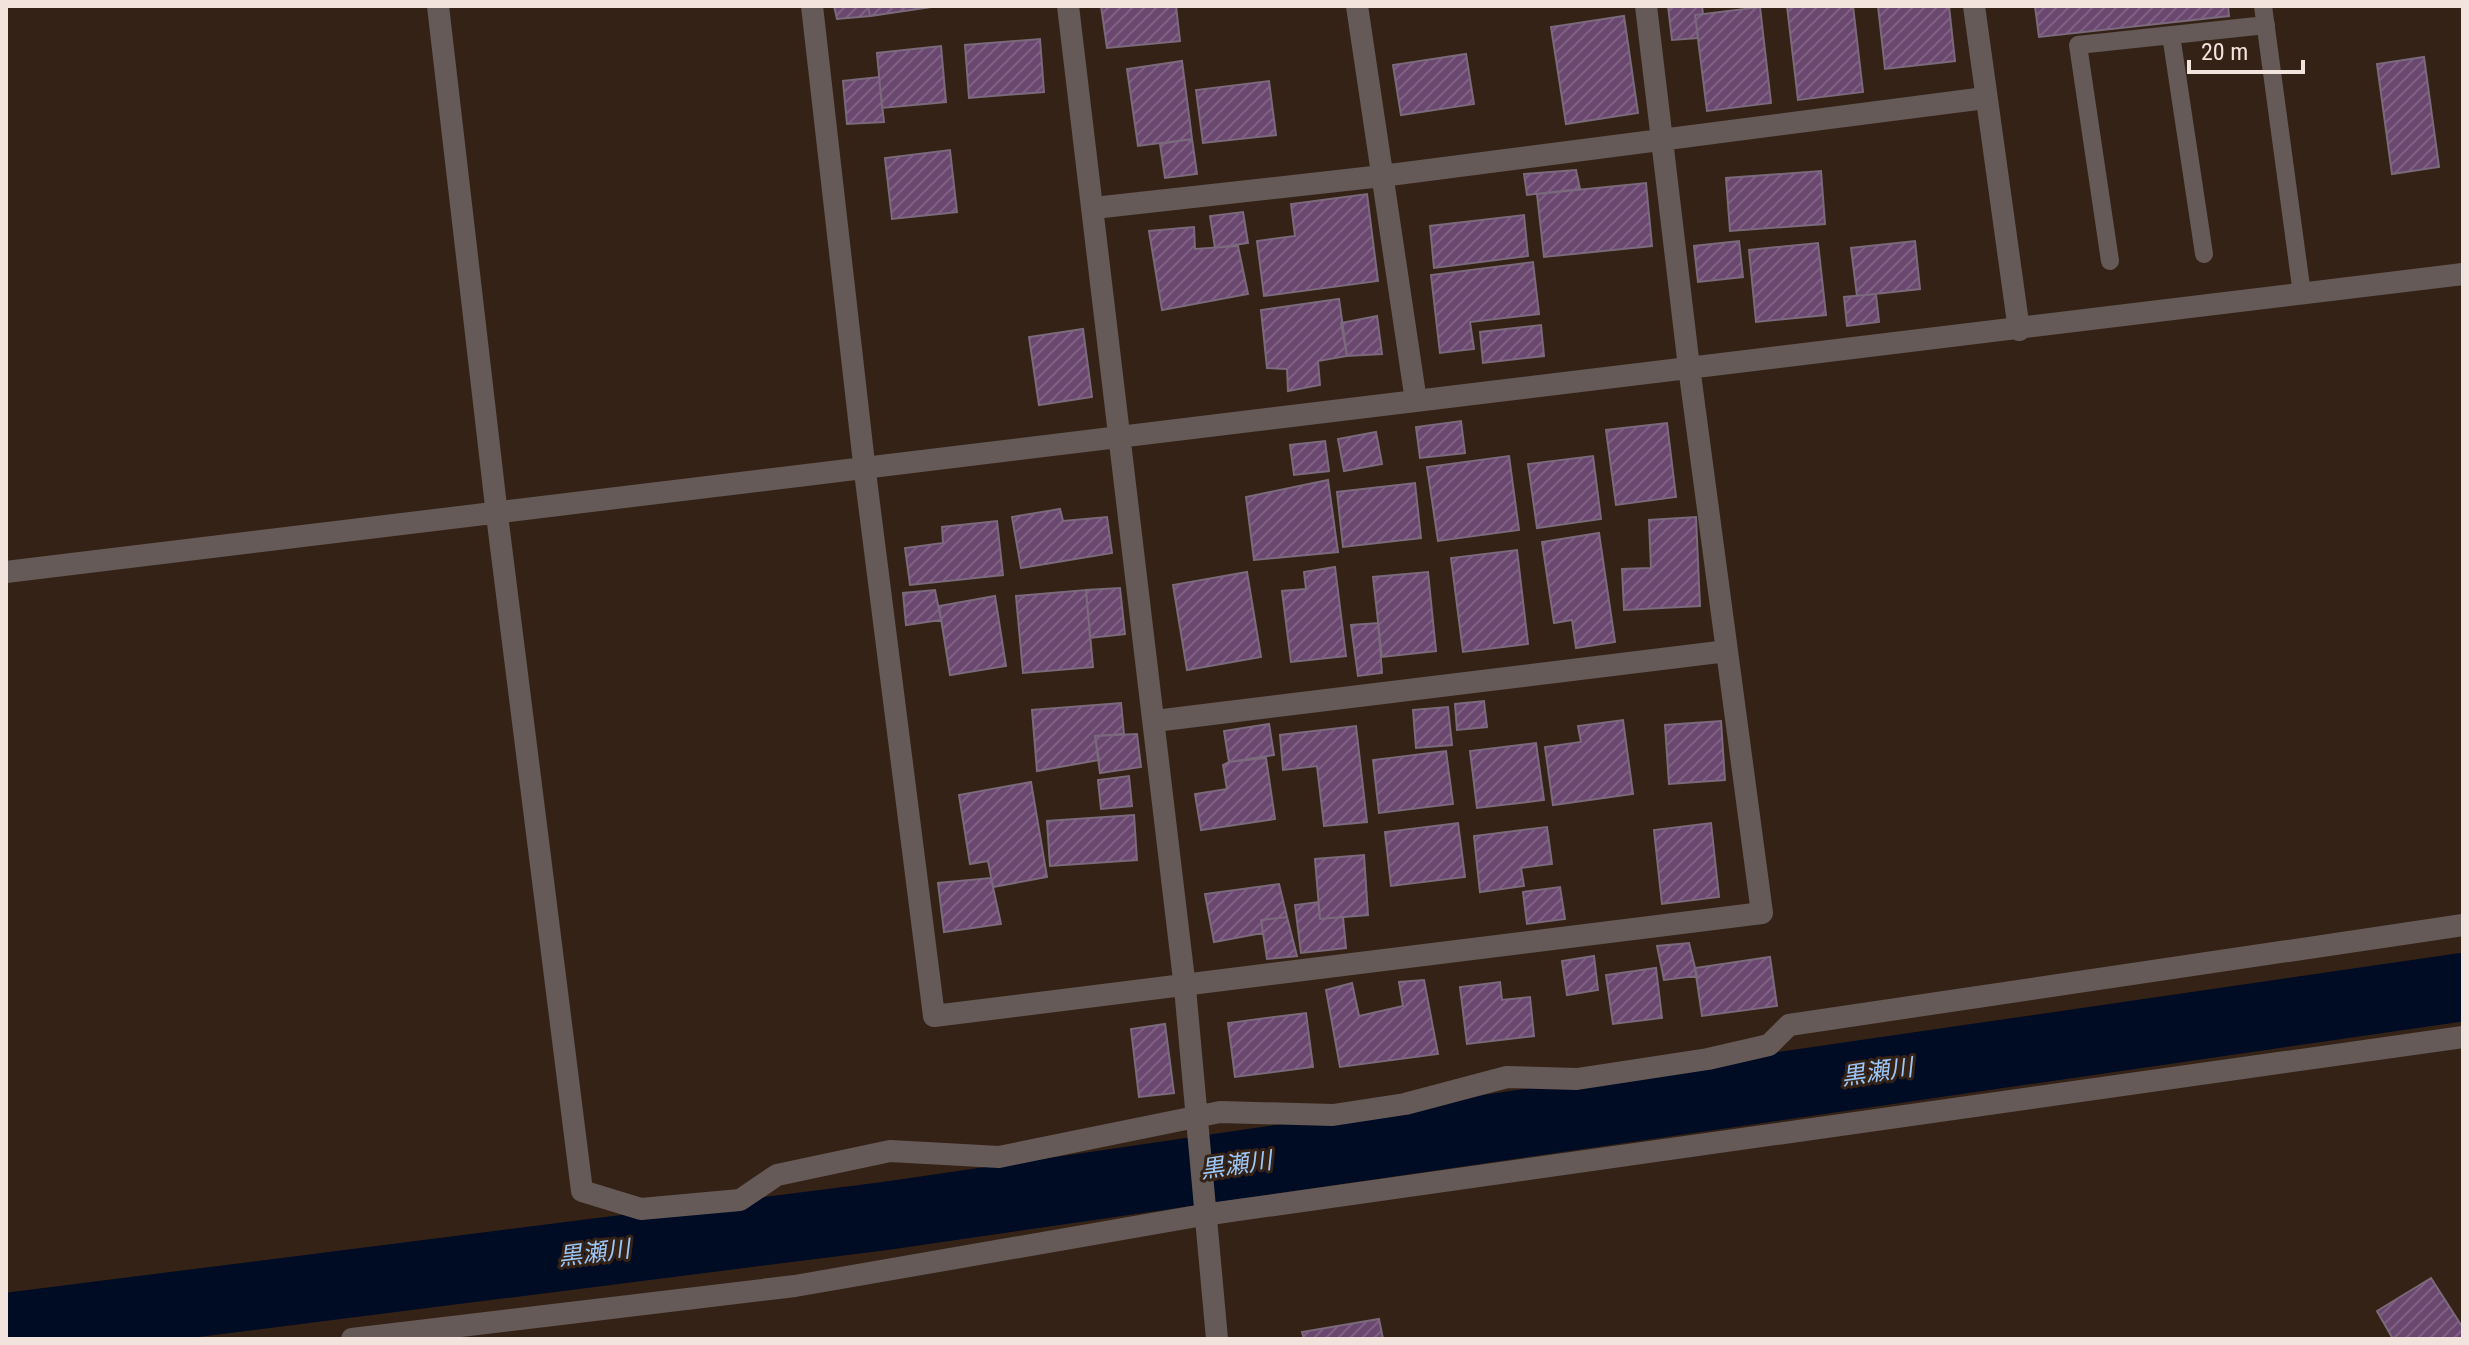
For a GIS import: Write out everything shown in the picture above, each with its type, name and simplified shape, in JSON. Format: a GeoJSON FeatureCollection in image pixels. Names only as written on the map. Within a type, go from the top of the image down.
{"type":"FeatureCollection","features":[{"type":"Feature","properties":{"kind":"street"},"geometry":{"type":"LineString","coordinates":[[438,6],[497,515],[582,1191],[641,1209],[740,1200],[777,1175],[890,1151],[999,1157],[1196,1126],[1220,1112],[1333,1115],[1405,1104],[1507,1077],[1577,1079],[1693,1062],[1769,1045],[1789,1025],[2463,925]]}},
{"type":"Feature","properties":{"kind":"street"},"geometry":{"type":"LineString","coordinates":[[812,6],[865,472],[934,1016],[1185,988],[1762,913],[1689,367],[1646,6]]}},
{"type":"Feature","properties":{"kind":"street"},"geometry":{"type":"LineString","coordinates":[[1068,6],[1122,436],[1185,988],[1203,1215],[1217,1339]]}},
{"type":"Feature","properties":{"kind":"street"},"geometry":{"type":"LineString","coordinates":[[1357,6],[1416,401]]}},
{"type":"Feature","properties":{"kind":"street"},"geometry":{"type":"LineString","coordinates":[[1974,6],[2019,330]]}},
{"type":"Feature","properties":{"kind":"street"},"geometry":{"type":"LineString","coordinates":[[1094,208],[1382,176],[1661,137],[1985,98]]}},
{"type":"Feature","properties":{"kind":"street"},"geometry":{"type":"LineString","coordinates":[[6,572],[865,472],[1122,436],[2463,274]]}},
{"type":"Feature","properties":{"kind":"street"},"geometry":{"type":"LineString","coordinates":[[1155,721],[1727,651]]}},
{"type":"Feature","properties":{"kind":"street"},"geometry":{"type":"LineString","coordinates":[[352,1339],[795,1286],[1203,1215],[2463,1037]]}},
{"type":"Feature","properties":{"kind":"lane"},"geometry":{"type":"LineString","coordinates":[[2110,261],[2078,45],[2171,35],[2264,16],[2302,294]]}},
{"type":"Feature","properties":{"kind":"lane"},"geometry":{"type":"LineString","coordinates":[[2171,35],[2204,254]]}},
{"type":"Feature","properties":{"kind":"building"},"geometry":{"type":"Polygon","coordinates":[[[834,6],[868,6],[870,16],[837,19],[834,6]]]}},
{"type":"Feature","properties":{"kind":"building"},"geometry":{"type":"Polygon","coordinates":[[[868,6],[932,6],[932,7],[870,16],[868,6]]]}},
{"type":"Feature","properties":{"kind":"building"},"geometry":{"type":"Polygon","coordinates":[[[1101,6],[1176,6],[1180,41],[1107,48],[1101,6]]]}},
{"type":"Feature","properties":{"kind":"building"},"geometry":{"type":"Polygon","coordinates":[[[1668,6],[1702,6],[1703,14],[1695,15],[1698,38],[1672,40],[1668,6]]]}},
{"type":"Feature","properties":{"kind":"building"},"geometry":{"type":"Polygon","coordinates":[[[1787,6],[1853,6],[1863,92],[1798,100],[1787,6]]]}},
{"type":"Feature","properties":{"kind":"building"},"geometry":{"type":"Polygon","coordinates":[[[1878,6],[1949,6],[1955,61],[1885,69],[1878,6]]]}},
{"type":"Feature","properties":{"kind":"building"},"geometry":{"type":"Polygon","coordinates":[[[2035,6],[2228,6],[2229,16],[2039,37],[2035,6]]]}},
{"type":"Feature","properties":{"kind":"building"},"geometry":{"type":"Polygon","coordinates":[[[1760,7],[1771,103],[1707,111],[1695,15],[1760,7]]]}},
{"type":"Feature","properties":{"kind":"building"},"geometry":{"type":"Polygon","coordinates":[[[1624,16],[1638,113],[1566,124],[1551,27],[1624,16]]]}},
{"type":"Feature","properties":{"kind":"building"},"geometry":{"type":"Polygon","coordinates":[[[1040,39],[1044,92],[969,98],[965,45],[1040,39]]]}},
{"type":"Feature","properties":{"kind":"building"},"geometry":{"type":"Polygon","coordinates":[[[941,46],[946,102],[882,108],[877,53],[941,46]]]}},
{"type":"Feature","properties":{"kind":"building"},"geometry":{"type":"Polygon","coordinates":[[[1466,54],[1474,104],[1401,115],[1393,65],[1466,54]]]}},
{"type":"Feature","properties":{"kind":"building"},"geometry":{"type":"Polygon","coordinates":[[[2424,57],[2439,167],[2392,174],[2377,64],[2424,57]]]}},
{"type":"Feature","properties":{"kind":"building"},"geometry":{"type":"Polygon","coordinates":[[[1182,61],[1192,139],[1138,146],[1127,69],[1182,61]]]}},
{"type":"Feature","properties":{"kind":"building"},"geometry":{"type":"Polygon","coordinates":[[[879,77],[884,122],[847,124],[843,81],[879,77]]]}},
{"type":"Feature","properties":{"kind":"building"},"geometry":{"type":"Polygon","coordinates":[[[1269,81],[1276,135],[1203,143],[1196,90],[1269,81]]]}},
{"type":"Feature","properties":{"kind":"building"},"geometry":{"type":"Polygon","coordinates":[[[1192,139],[1197,174],[1165,178],[1160,144],[1192,139]]]}},
{"type":"Feature","properties":{"kind":"building"},"geometry":{"type":"Polygon","coordinates":[[[950,150],[957,212],[892,219],[885,158],[950,150]]]}},
{"type":"Feature","properties":{"kind":"building"},"geometry":{"type":"Polygon","coordinates":[[[1576,170],[1580,189],[1527,195],[1524,174],[1576,170]]]}},
{"type":"Feature","properties":{"kind":"building"},"geometry":{"type":"Polygon","coordinates":[[[1821,171],[1825,224],[1730,231],[1726,178],[1821,171]]]}},
{"type":"Feature","properties":{"kind":"building"},"geometry":{"type":"Polygon","coordinates":[[[1646,183],[1652,246],[1544,257],[1537,194],[1646,183]]]}},
{"type":"Feature","properties":{"kind":"building"},"geometry":{"type":"Polygon","coordinates":[[[1367,194],[1378,281],[1264,296],[1257,241],[1295,236],[1291,204],[1367,194]]]}},
{"type":"Feature","properties":{"kind":"building"},"geometry":{"type":"Polygon","coordinates":[[[1243,212],[1248,243],[1215,248],[1210,216],[1243,212]]]}},
{"type":"Feature","properties":{"kind":"building"},"geometry":{"type":"Polygon","coordinates":[[[1524,215],[1528,256],[1434,268],[1430,226],[1524,215]]]}},
{"type":"Feature","properties":{"kind":"building"},"geometry":{"type":"Polygon","coordinates":[[[1194,227],[1195,249],[1238,246],[1248,294],[1162,310],[1149,231],[1194,227]]]}},
{"type":"Feature","properties":{"kind":"building"},"geometry":{"type":"Polygon","coordinates":[[[1739,241],[1743,277],[1698,282],[1694,246],[1739,241]]]}},
{"type":"Feature","properties":{"kind":"building"},"geometry":{"type":"Polygon","coordinates":[[[1915,241],[1920,289],[1857,296],[1851,248],[1915,241]]]}},
{"type":"Feature","properties":{"kind":"building"},"geometry":{"type":"Polygon","coordinates":[[[1818,243],[1826,315],[1756,322],[1749,250],[1818,243]]]}},
{"type":"Feature","properties":{"kind":"building"},"geometry":{"type":"Polygon","coordinates":[[[1533,262],[1539,314],[1470,322],[1474,349],[1440,353],[1431,275],[1533,262]]]}},
{"type":"Feature","properties":{"kind":"building"},"geometry":{"type":"Polygon","coordinates":[[[1876,294],[1879,322],[1847,326],[1844,297],[1876,294]]]}},
{"type":"Feature","properties":{"kind":"building"},"geometry":{"type":"Polygon","coordinates":[[[1339,299],[1347,356],[1318,361],[1320,385],[1288,391],[1287,369],[1267,368],[1261,310],[1339,299]]]}},
{"type":"Feature","properties":{"kind":"building"},"geometry":{"type":"Polygon","coordinates":[[[1377,316],[1382,354],[1347,356],[1341,323],[1377,316]]]}},
{"type":"Feature","properties":{"kind":"building"},"geometry":{"type":"Polygon","coordinates":[[[1541,325],[1544,356],[1483,363],[1480,332],[1541,325]]]}},
{"type":"Feature","properties":{"kind":"building"},"geometry":{"type":"Polygon","coordinates":[[[1083,329],[1092,397],[1039,405],[1029,337],[1083,329]]]}},
{"type":"Feature","properties":{"kind":"building"},"geometry":{"type":"Polygon","coordinates":[[[1461,421],[1465,453],[1420,458],[1416,427],[1461,421]]]}},
{"type":"Feature","properties":{"kind":"building"},"geometry":{"type":"Polygon","coordinates":[[[1667,423],[1676,497],[1616,505],[1606,430],[1667,423]]]}},
{"type":"Feature","properties":{"kind":"building"},"geometry":{"type":"Polygon","coordinates":[[[1376,432],[1382,464],[1344,471],[1338,439],[1376,432]]]}},
{"type":"Feature","properties":{"kind":"building"},"geometry":{"type":"Polygon","coordinates":[[[1325,441],[1329,471],[1294,475],[1290,445],[1325,441]]]}},
{"type":"Feature","properties":{"kind":"building"},"geometry":{"type":"Polygon","coordinates":[[[1509,456],[1519,530],[1438,541],[1427,467],[1509,456]]]}},
{"type":"Feature","properties":{"kind":"building"},"geometry":{"type":"Polygon","coordinates":[[[1593,456],[1601,519],[1537,528],[1528,464],[1593,456]]]}},
{"type":"Feature","properties":{"kind":"building"},"geometry":{"type":"Polygon","coordinates":[[[1328,480],[1338,552],[1254,560],[1246,497],[1328,480]]]}},
{"type":"Feature","properties":{"kind":"building"},"geometry":{"type":"Polygon","coordinates":[[[1415,483],[1421,538],[1343,547],[1337,492],[1415,483]]]}},
{"type":"Feature","properties":{"kind":"building"},"geometry":{"type":"Polygon","coordinates":[[[1060,509],[1063,521],[1107,517],[1112,553],[1021,568],[1012,517],[1060,509]]]}},
{"type":"Feature","properties":{"kind":"building"},"geometry":{"type":"Polygon","coordinates":[[[1696,517],[1700,606],[1624,610],[1622,569],[1651,568],[1649,520],[1696,517]]]}},
{"type":"Feature","properties":{"kind":"building"},"geometry":{"type":"Polygon","coordinates":[[[997,521],[1003,575],[910,585],[905,548],[943,543],[942,527],[997,521]]]}},
{"type":"Feature","properties":{"kind":"building"},"geometry":{"type":"Polygon","coordinates":[[[1599,533],[1615,642],[1576,648],[1572,620],[1554,623],[1542,542],[1599,533]]]}},
{"type":"Feature","properties":{"kind":"building"},"geometry":{"type":"Polygon","coordinates":[[[1517,550],[1528,644],[1463,652],[1451,558],[1517,550]]]}},
{"type":"Feature","properties":{"kind":"building"},"geometry":{"type":"Polygon","coordinates":[[[1335,567],[1346,656],[1291,662],[1282,591],[1306,589],[1304,572],[1335,567]]]}},
{"type":"Feature","properties":{"kind":"building"},"geometry":{"type":"Polygon","coordinates":[[[1247,572],[1261,657],[1187,670],[1173,585],[1247,572]]]}},
{"type":"Feature","properties":{"kind":"building"},"geometry":{"type":"Polygon","coordinates":[[[1428,572],[1436,651],[1382,657],[1373,577],[1428,572]]]}},
{"type":"Feature","properties":{"kind":"building"},"geometry":{"type":"Polygon","coordinates":[[[1120,588],[1125,634],[1090,638],[1086,590],[1120,588]]]}},
{"type":"Feature","properties":{"kind":"building"},"geometry":{"type":"Polygon","coordinates":[[[935,590],[941,620],[906,625],[903,593],[935,590]]]}},
{"type":"Feature","properties":{"kind":"building"},"geometry":{"type":"Polygon","coordinates":[[[1086,590],[1093,667],[1023,673],[1016,596],[1086,590]]]}},
{"type":"Feature","properties":{"kind":"building"},"geometry":{"type":"Polygon","coordinates":[[[995,596],[1006,666],[950,675],[939,606],[995,596]]]}},
{"type":"Feature","properties":{"kind":"building"},"geometry":{"type":"Polygon","coordinates":[[[1378,623],[1382,673],[1358,676],[1351,625],[1378,623]]]}},
{"type":"Feature","properties":{"kind":"building"},"geometry":{"type":"Polygon","coordinates":[[[1484,701],[1487,727],[1457,730],[1455,704],[1484,701]]]}},
{"type":"Feature","properties":{"kind":"building"},"geometry":{"type":"Polygon","coordinates":[[[1121,703],[1124,734],[1095,736],[1099,760],[1037,771],[1032,710],[1121,703]]]}},
{"type":"Feature","properties":{"kind":"building"},"geometry":{"type":"Polygon","coordinates":[[[1448,707],[1452,745],[1416,748],[1413,710],[1448,707]]]}},
{"type":"Feature","properties":{"kind":"building"},"geometry":{"type":"Polygon","coordinates":[[[1623,720],[1633,794],[1553,805],[1545,747],[1581,742],[1578,726],[1623,720]]]}},
{"type":"Feature","properties":{"kind":"building"},"geometry":{"type":"Polygon","coordinates":[[[1721,721],[1725,780],[1669,784],[1665,725],[1721,721]]]}},
{"type":"Feature","properties":{"kind":"building"},"geometry":{"type":"Polygon","coordinates":[[[1269,724],[1274,755],[1229,762],[1224,731],[1269,724]]]}},
{"type":"Feature","properties":{"kind":"building"},"geometry":{"type":"Polygon","coordinates":[[[1356,726],[1367,822],[1324,826],[1317,766],[1283,770],[1280,735],[1356,726]]]}},
{"type":"Feature","properties":{"kind":"building"},"geometry":{"type":"Polygon","coordinates":[[[1137,734],[1141,767],[1100,773],[1095,736],[1137,734]]]}},
{"type":"Feature","properties":{"kind":"building"},"geometry":{"type":"Polygon","coordinates":[[[1536,743],[1544,800],[1477,808],[1470,751],[1536,743]]]}},
{"type":"Feature","properties":{"kind":"building"},"geometry":{"type":"Polygon","coordinates":[[[1446,751],[1453,804],[1379,813],[1373,760],[1446,751]]]}},
{"type":"Feature","properties":{"kind":"building"},"geometry":{"type":"Polygon","coordinates":[[[1266,758],[1275,819],[1201,830],[1195,794],[1227,789],[1223,765],[1266,758]]]}},
{"type":"Feature","properties":{"kind":"building"},"geometry":{"type":"Polygon","coordinates":[[[1129,776],[1132,806],[1101,809],[1098,780],[1129,776]]]}},
{"type":"Feature","properties":{"kind":"building"},"geometry":{"type":"Polygon","coordinates":[[[1031,782],[1047,877],[993,887],[988,861],[970,864],[959,795],[1031,782]]]}},
{"type":"Feature","properties":{"kind":"building"},"geometry":{"type":"Polygon","coordinates":[[[1134,815],[1137,860],[1050,866],[1047,821],[1134,815]]]}},
{"type":"Feature","properties":{"kind":"building"},"geometry":{"type":"Polygon","coordinates":[[[1458,823],[1465,877],[1391,886],[1385,832],[1458,823]]]}},
{"type":"Feature","properties":{"kind":"building"},"geometry":{"type":"Polygon","coordinates":[[[1711,823],[1719,897],[1662,904],[1654,830],[1711,823]]]}},
{"type":"Feature","properties":{"kind":"building"},"geometry":{"type":"Polygon","coordinates":[[[1547,827],[1552,864],[1521,868],[1524,886],[1480,892],[1474,836],[1547,827]]]}},
{"type":"Feature","properties":{"kind":"building"},"geometry":{"type":"Polygon","coordinates":[[[1364,855],[1368,915],[1320,919],[1315,859],[1364,855]]]}},
{"type":"Feature","properties":{"kind":"building"},"geometry":{"type":"Polygon","coordinates":[[[991,878],[1001,924],[944,932],[938,883],[991,878]]]}},
{"type":"Feature","properties":{"kind":"building"},"geometry":{"type":"Polygon","coordinates":[[[1279,884],[1287,917],[1261,920],[1263,933],[1214,942],[1205,894],[1279,884]]]}},
{"type":"Feature","properties":{"kind":"building"},"geometry":{"type":"Polygon","coordinates":[[[1560,887],[1565,919],[1527,924],[1523,892],[1560,887]]]}},
{"type":"Feature","properties":{"kind":"building"},"geometry":{"type":"Polygon","coordinates":[[[1318,902],[1320,919],[1343,917],[1346,948],[1301,953],[1295,905],[1318,902]]]}},
{"type":"Feature","properties":{"kind":"building"},"geometry":{"type":"Polygon","coordinates":[[[1287,917],[1297,956],[1267,959],[1261,920],[1287,917]]]}},
{"type":"Feature","properties":{"kind":"building"},"geometry":{"type":"Polygon","coordinates":[[[1689,943],[1697,976],[1664,980],[1657,946],[1689,943]]]}},
{"type":"Feature","properties":{"kind":"building"},"geometry":{"type":"Polygon","coordinates":[[[1594,956],[1598,990],[1567,995],[1562,961],[1594,956]]]}},
{"type":"Feature","properties":{"kind":"building"},"geometry":{"type":"Polygon","coordinates":[[[1770,957],[1777,1006],[1702,1016],[1695,968],[1770,957]]]}},
{"type":"Feature","properties":{"kind":"building"},"geometry":{"type":"Polygon","coordinates":[[[1656,968],[1662,1018],[1613,1024],[1606,975],[1656,968]]]}},
{"type":"Feature","properties":{"kind":"building"},"geometry":{"type":"Polygon","coordinates":[[[1424,980],[1438,1054],[1340,1067],[1326,990],[1352,983],[1359,1016],[1403,1006],[1399,982],[1424,980]]]}},
{"type":"Feature","properties":{"kind":"building"},"geometry":{"type":"Polygon","coordinates":[[[1500,982],[1502,1000],[1530,997],[1534,1036],[1467,1044],[1460,987],[1500,982]]]}},
{"type":"Feature","properties":{"kind":"building"},"geometry":{"type":"Polygon","coordinates":[[[1306,1013],[1313,1067],[1235,1077],[1228,1023],[1306,1013]]]}},
{"type":"Feature","properties":{"kind":"building"},"geometry":{"type":"Polygon","coordinates":[[[1165,1024],[1174,1093],[1139,1097],[1131,1029],[1165,1024]]]}},
{"type":"Feature","properties":{"kind":"building"},"geometry":{"type":"Polygon","coordinates":[[[2431,1278],[2463,1328],[2463,1339],[2393,1339],[2377,1311],[2431,1278]]]}},
{"type":"Feature","properties":{"kind":"building"},"geometry":{"type":"Polygon","coordinates":[[[1379,1319],[1383,1339],[1304,1339],[1302,1332],[1379,1319]]]}},
{"type":"Feature","properties":{"kind":"waterway","name":"黒瀬川"},"geometry":{"type":"LineString","coordinates":[[6,1327],[885,1216],[2463,987]]}}]}
